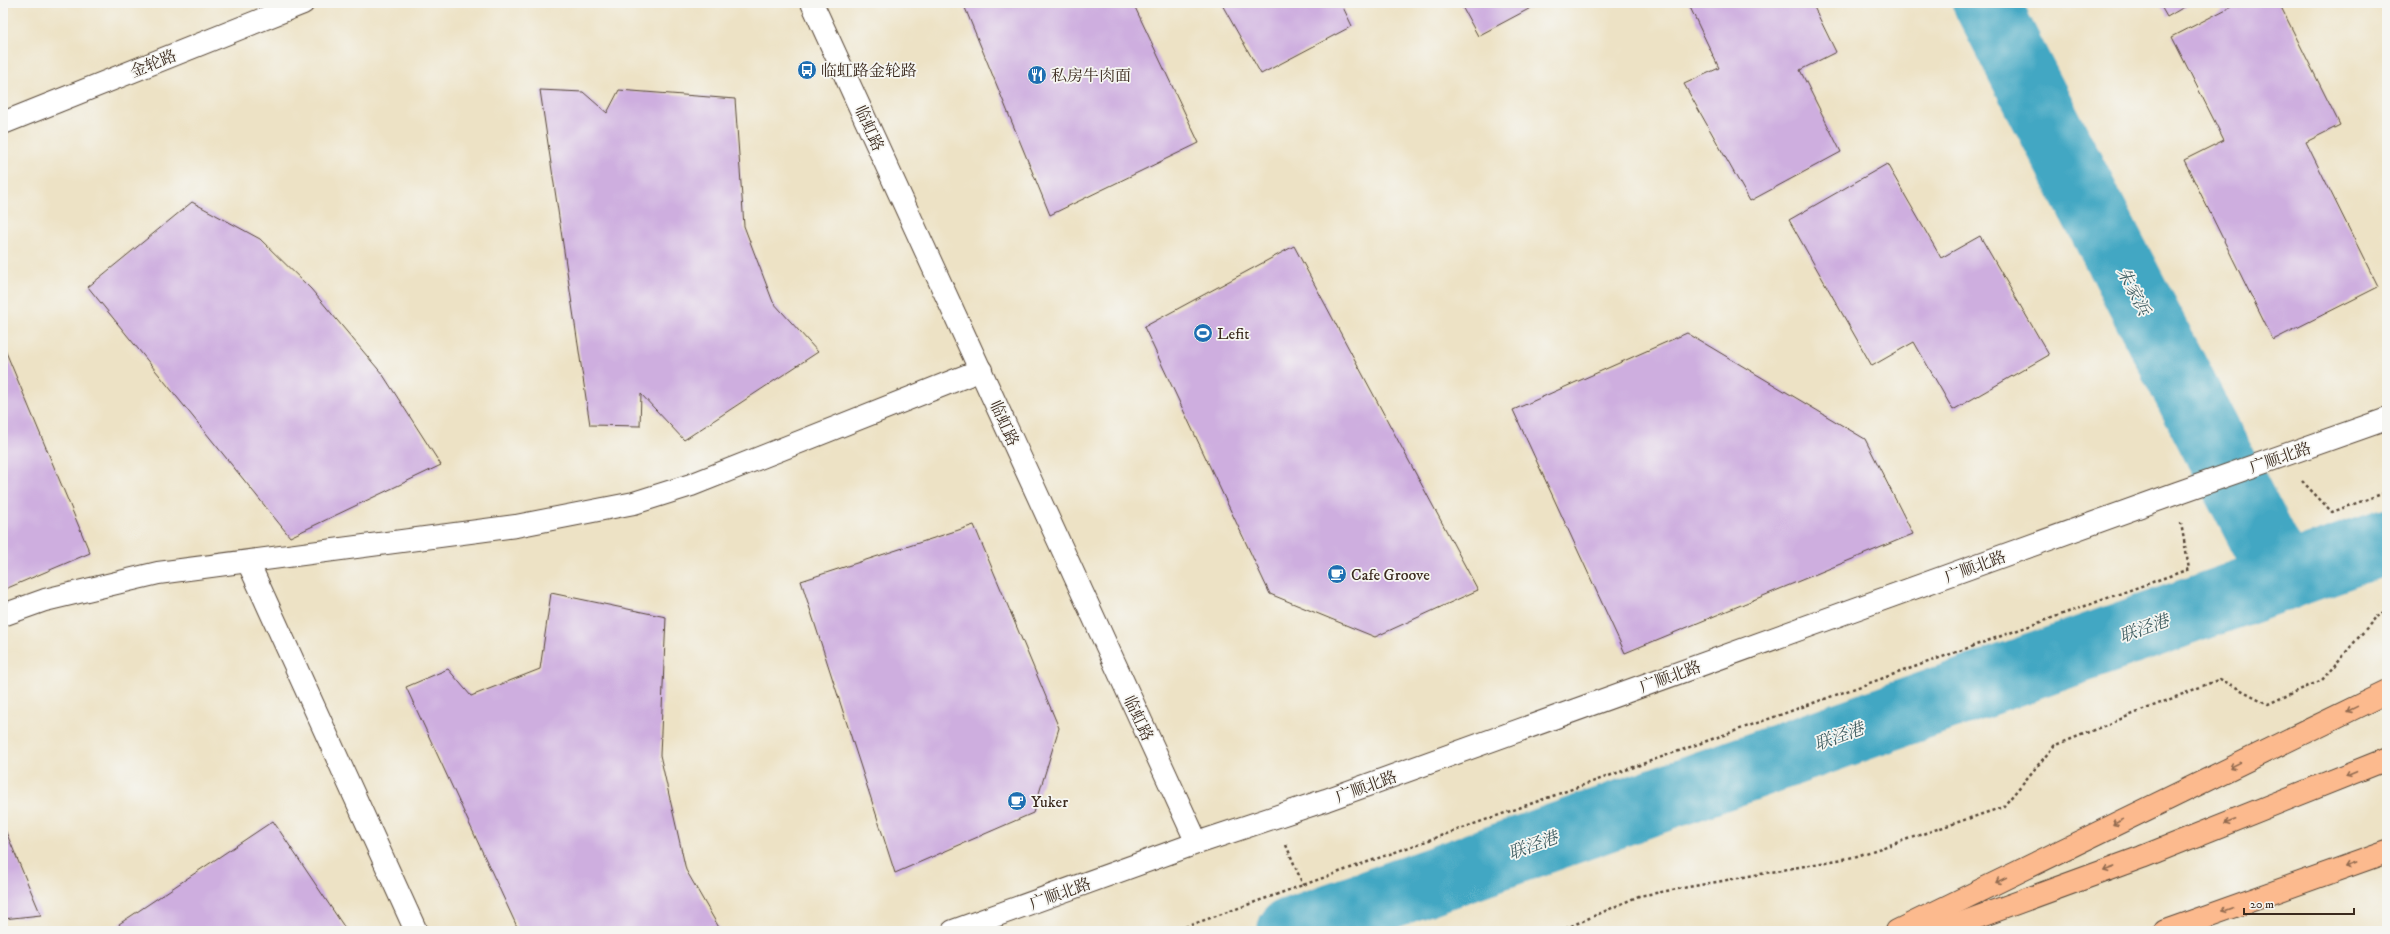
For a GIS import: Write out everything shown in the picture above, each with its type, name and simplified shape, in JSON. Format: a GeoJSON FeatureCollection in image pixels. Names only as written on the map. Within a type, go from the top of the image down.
{"type":"FeatureCollection","features":[{"type":"Feature","properties":{"kind":"highway"},"geometry":{"type":"LineString","coordinates":[[1897,931],[2387,692]]}},
{"type":"Feature","properties":{"kind":"highway"},"geometry":{"type":"LineString","coordinates":[[1940,931],[2142,857],[2387,759]]}},
{"type":"Feature","properties":{"kind":"highway"},"geometry":{"type":"LineString","coordinates":[[2165,931],[2387,852]]}},
{"type":"Feature","properties":{"kind":"street","name":"金轮路"},"geometry":{"type":"LineString","coordinates":[[3,123],[303,3]]}},
{"type":"Feature","properties":{"kind":"street","name":"临虹路"},"geometry":{"type":"LineString","coordinates":[[812,3],[1197,843]]}},
{"type":"Feature","properties":{"kind":"street"},"geometry":{"type":"LineString","coordinates":[[3,615],[45,600],[102,585],[158,573],[516,526],[634,504],[691,485],[981,370]]}},
{"type":"Feature","properties":{"kind":"street","name":"广顺北路"},"geometry":{"type":"LineString","coordinates":[[953,931],[1197,843],[1275,818],[2177,493],[2387,419]]}},
{"type":"Feature","properties":{"kind":"street"},"geometry":{"type":"LineString","coordinates":[[248,562],[416,931]]}},
{"type":"Feature","properties":{"kind":"path"},"geometry":{"type":"LineString","coordinates":[[2279,457],[2332,512],[2387,492]]}},
{"type":"Feature","properties":{"kind":"path"},"geometry":{"type":"LineString","coordinates":[[1174,931],[2189,569],[2177,493]]}},
{"type":"Feature","properties":{"kind":"path"},"geometry":{"type":"LineString","coordinates":[[1560,931],[1639,896],[1854,857],[2003,807],[2054,746],[2220,679],[2268,704],[2322,680],[2377,616],[2387,611]]}},
{"type":"Feature","properties":{"kind":"path"},"geometry":{"type":"LineString","coordinates":[[1275,818],[1303,885]]}},
{"type":"Feature","properties":{"kind":"building"},"geometry":{"type":"Polygon","coordinates":[[[963,3],[1133,3],[1199,143],[1050,215],[963,3]]]}},
{"type":"Feature","properties":{"kind":"building"},"geometry":{"type":"Polygon","coordinates":[[[1221,3],[1341,3],[1352,26],[1261,74],[1221,3]]]}},
{"type":"Feature","properties":{"kind":"building"},"geometry":{"type":"Polygon","coordinates":[[[1460,3],[1540,3],[1478,36],[1460,3]]]}},
{"type":"Feature","properties":{"kind":"building"},"geometry":{"type":"Polygon","coordinates":[[[1688,3],[1812,3],[1836,52],[1800,70],[1841,152],[1750,201],[1684,84],[1719,68],[1688,3]]]}},
{"type":"Feature","properties":{"kind":"building"},"geometry":{"type":"Polygon","coordinates":[[[2159,3],[2191,3],[2167,17],[2159,3]]]}},
{"type":"Feature","properties":{"kind":"building"},"geometry":{"type":"Polygon","coordinates":[[[2238,3],[2279,3],[2340,125],[2306,142],[2378,287],[2273,340],[2184,160],[2224,140],[2172,37],[2238,3]]]}},
{"type":"Feature","properties":{"kind":"building"},"geometry":{"type":"Polygon","coordinates":[[[540,90],[583,92],[607,113],[619,90],[735,99],[744,226],[773,302],[818,352],[684,440],[641,394],[640,426],[590,425],[540,90]]]}},
{"type":"Feature","properties":{"kind":"building"},"geometry":{"type":"Polygon","coordinates":[[[1887,164],[1941,258],[1980,236],[2049,355],[1953,410],[1914,342],[1872,366],[1789,220],[1887,164]]]}},
{"type":"Feature","properties":{"kind":"building"},"geometry":{"type":"Polygon","coordinates":[[[192,202],[260,239],[311,289],[383,375],[441,465],[290,537],[88,287],[192,202]]]}},
{"type":"Feature","properties":{"kind":"building"},"geometry":{"type":"Polygon","coordinates":[[[1294,246],[1478,590],[1375,637],[1270,594],[1144,327],[1294,246]]]}},
{"type":"Feature","properties":{"kind":"building"},"geometry":{"type":"Polygon","coordinates":[[[1687,333],[1865,439],[1913,534],[1625,653],[1513,410],[1687,333]]]}},
{"type":"Feature","properties":{"kind":"building"},"geometry":{"type":"Polygon","coordinates":[[[3,345],[90,553],[3,590],[3,345]]]}},
{"type":"Feature","properties":{"kind":"building"},"geometry":{"type":"Polygon","coordinates":[[[974,525],[1059,728],[1033,813],[895,873],[801,581],[974,525]]]}},
{"type":"Feature","properties":{"kind":"building"},"geometry":{"type":"Polygon","coordinates":[[[551,593],[666,617],[660,755],[686,870],[721,931],[519,931],[406,687],[448,669],[471,696],[540,669],[551,593]]]}},
{"type":"Feature","properties":{"kind":"building"},"geometry":{"type":"Polygon","coordinates":[[[273,821],[347,931],[123,931],[119,924],[273,821]]]}},
{"type":"Feature","properties":{"kind":"building"},"geometry":{"type":"Polygon","coordinates":[[[3,825],[41,915],[3,919],[3,825]]]}},
{"type":"Feature","properties":{"kind":"waterway","name":"朱家浜"},"geometry":{"type":"LineString","coordinates":[[1986,3],[2283,579]]}},
{"type":"Feature","properties":{"kind":"waterway","name":"联泾港"},"geometry":{"type":"LineString","coordinates":[[1290,931],[2387,541]]}},
{"type":"Feature","properties":{"kind":"place","name":"临虹路金轮路"},"geometry":{"type":"Point","coordinates":[807,70]}},
{"type":"Feature","properties":{"kind":"place","name":"私房牛肉面"},"geometry":{"type":"Point","coordinates":[1037,75]}},
{"type":"Feature","properties":{"kind":"place","name":"Lefit"},"geometry":{"type":"Point","coordinates":[1203,333]}},
{"type":"Feature","properties":{"kind":"place","name":"Cafe Groove"},"geometry":{"type":"Point","coordinates":[1337,574]}},
{"type":"Feature","properties":{"kind":"place","name":"Yuker"},"geometry":{"type":"Point","coordinates":[1017,801]}}]}
